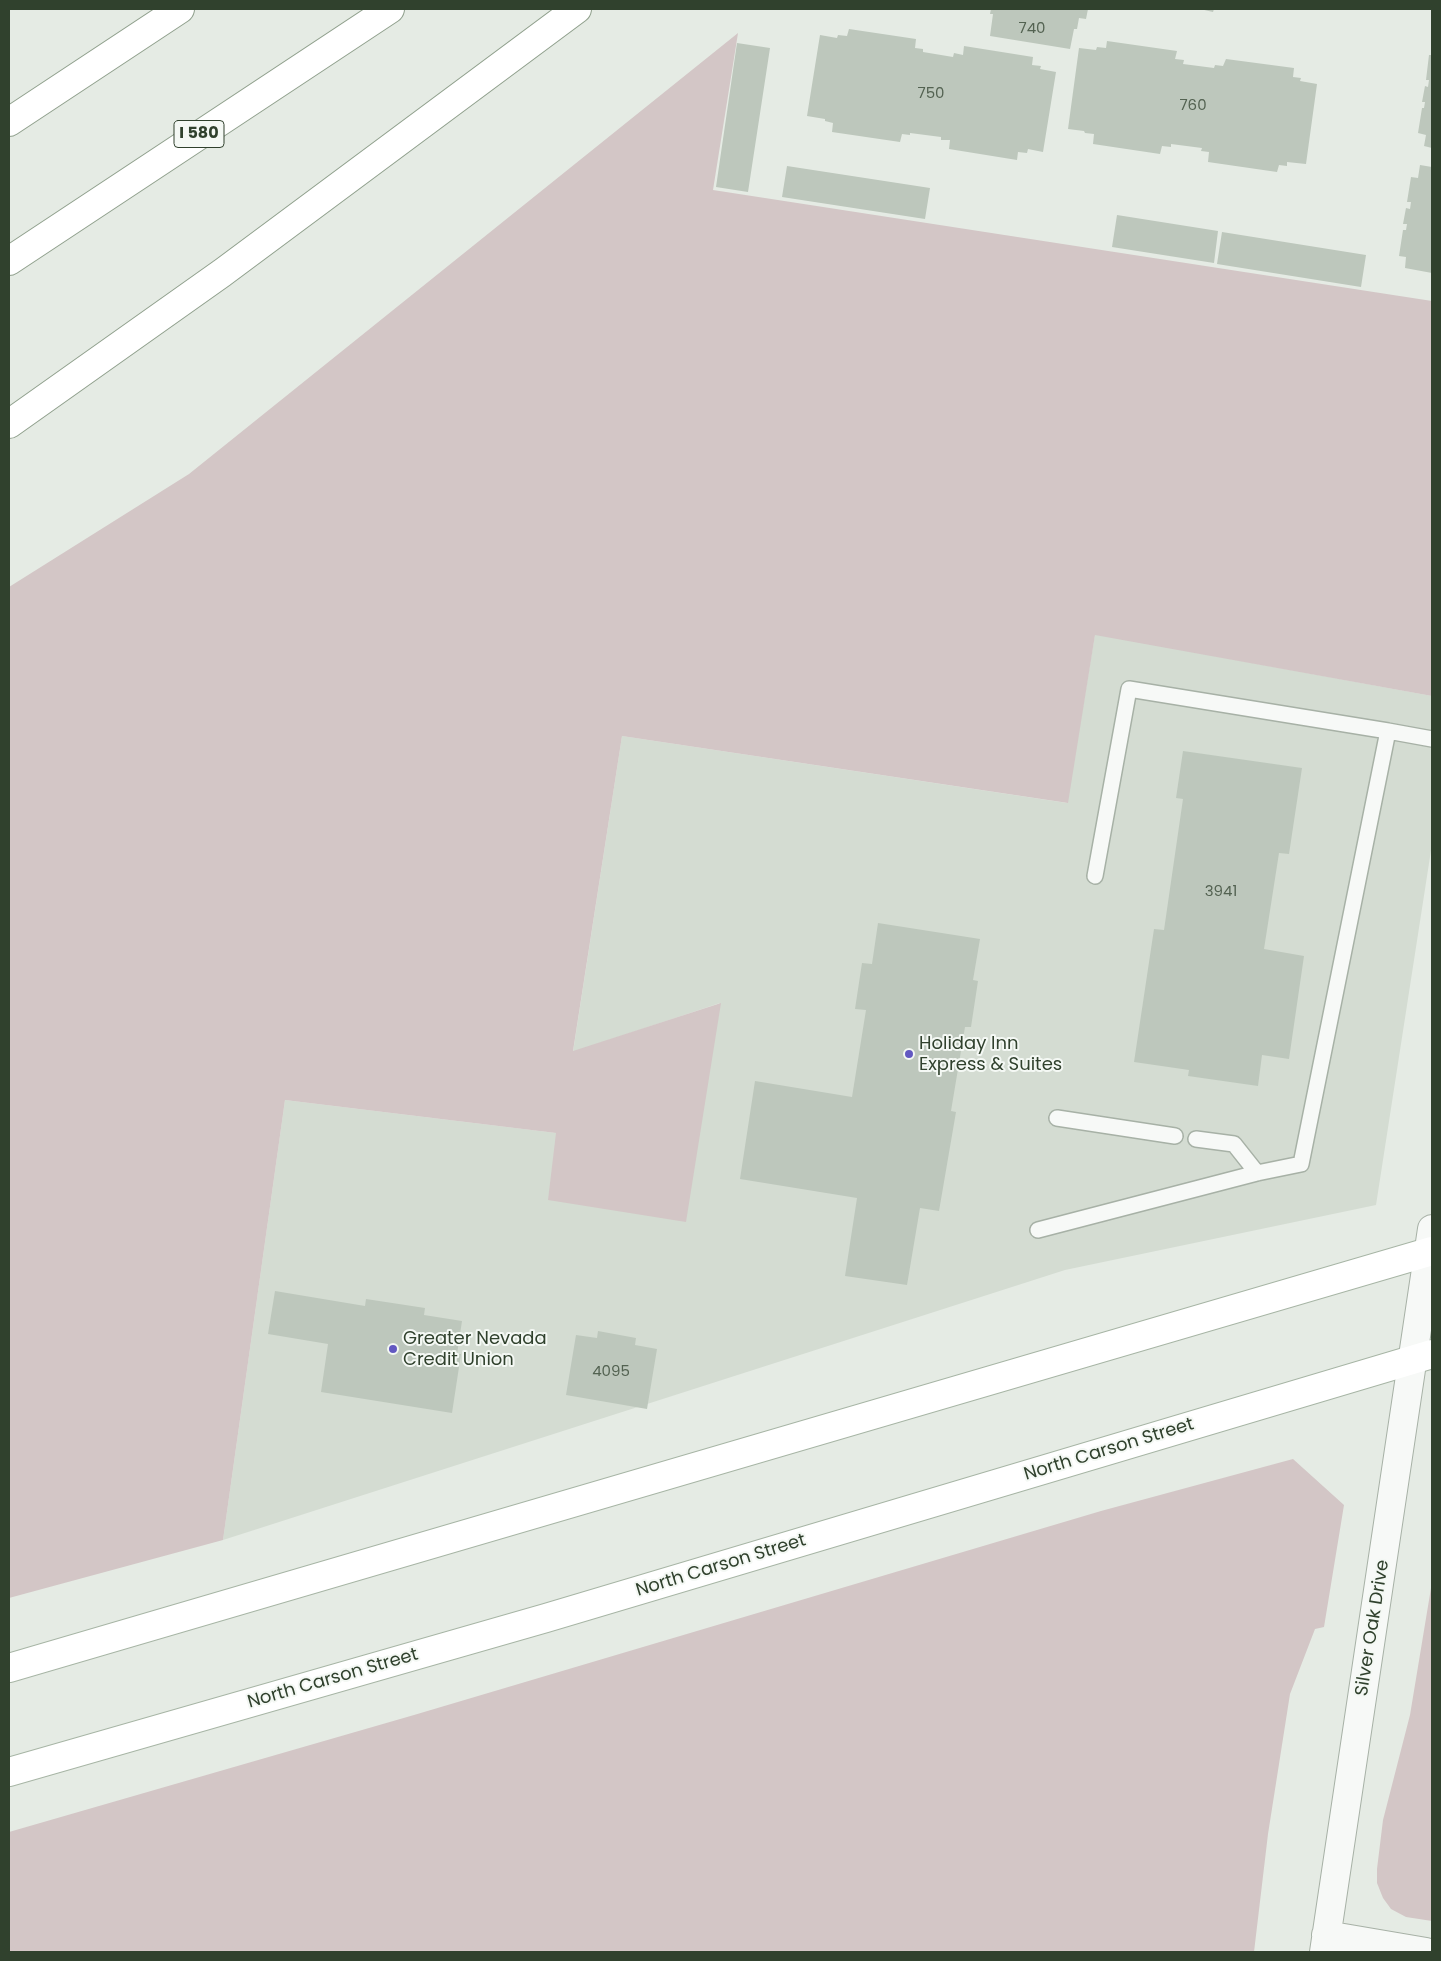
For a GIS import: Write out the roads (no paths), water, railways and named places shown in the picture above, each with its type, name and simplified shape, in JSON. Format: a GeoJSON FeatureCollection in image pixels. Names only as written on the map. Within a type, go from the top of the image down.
{"type":"FeatureCollection","features":[{"type":"Feature","properties":{"kind":"main road"},"geometry":{"type":"LineString","coordinates":[[9,122],[180,9]]}},
{"type":"Feature","properties":{"kind":"main road","name":"I 580"},"geometry":{"type":"LineString","coordinates":[[9,261],[390,9]]}},
{"type":"Feature","properties":{"kind":"main road"},"geometry":{"type":"LineString","coordinates":[[9,424],[222,273],[577,9]]}},
{"type":"Feature","properties":{"kind":"main road"},"geometry":{"type":"LineString","coordinates":[[9,1668],[1431,1244]]}},
{"type":"Feature","properties":{"kind":"main road","name":"North Carson Street"},"geometry":{"type":"LineString","coordinates":[[9,1772],[546,1618],[1423,1356]]}},
{"type":"Feature","properties":{"kind":"street","name":"Silver Oak Drive"},"geometry":{"type":"LineString","coordinates":[[1325,1944],[1423,1356],[1422,1304],[1431,1244]]}},
{"type":"Feature","properties":{"kind":"street"},"geometry":{"type":"LineString","coordinates":[[1325,1944],[1426,1952]]}},
{"type":"Feature","properties":{"kind":"lane"},"geometry":{"type":"LineString","coordinates":[[1095,876],[1129,689],[1388,731],[1432,740]]}},
{"type":"Feature","properties":{"kind":"lane"},"geometry":{"type":"LineString","coordinates":[[1038,1230],[1257,1173],[1301,1164],[1388,731]]}},
{"type":"Feature","properties":{"kind":"lane"},"geometry":{"type":"LineString","coordinates":[[1057,1118],[1174,1136]]}},
{"type":"Feature","properties":{"kind":"lane"},"geometry":{"type":"LineString","coordinates":[[1196,1139],[1234,1144],[1257,1173]]}},
{"type":"Feature","properties":{"kind":"place","name":"Holiday Inn Express & Suites"},"geometry":{"type":"Point","coordinates":[909,1054]}},
{"type":"Feature","properties":{"kind":"place","name":"Greater Nevada Credit Union"},"geometry":{"type":"Point","coordinates":[393,1349]}}]}
